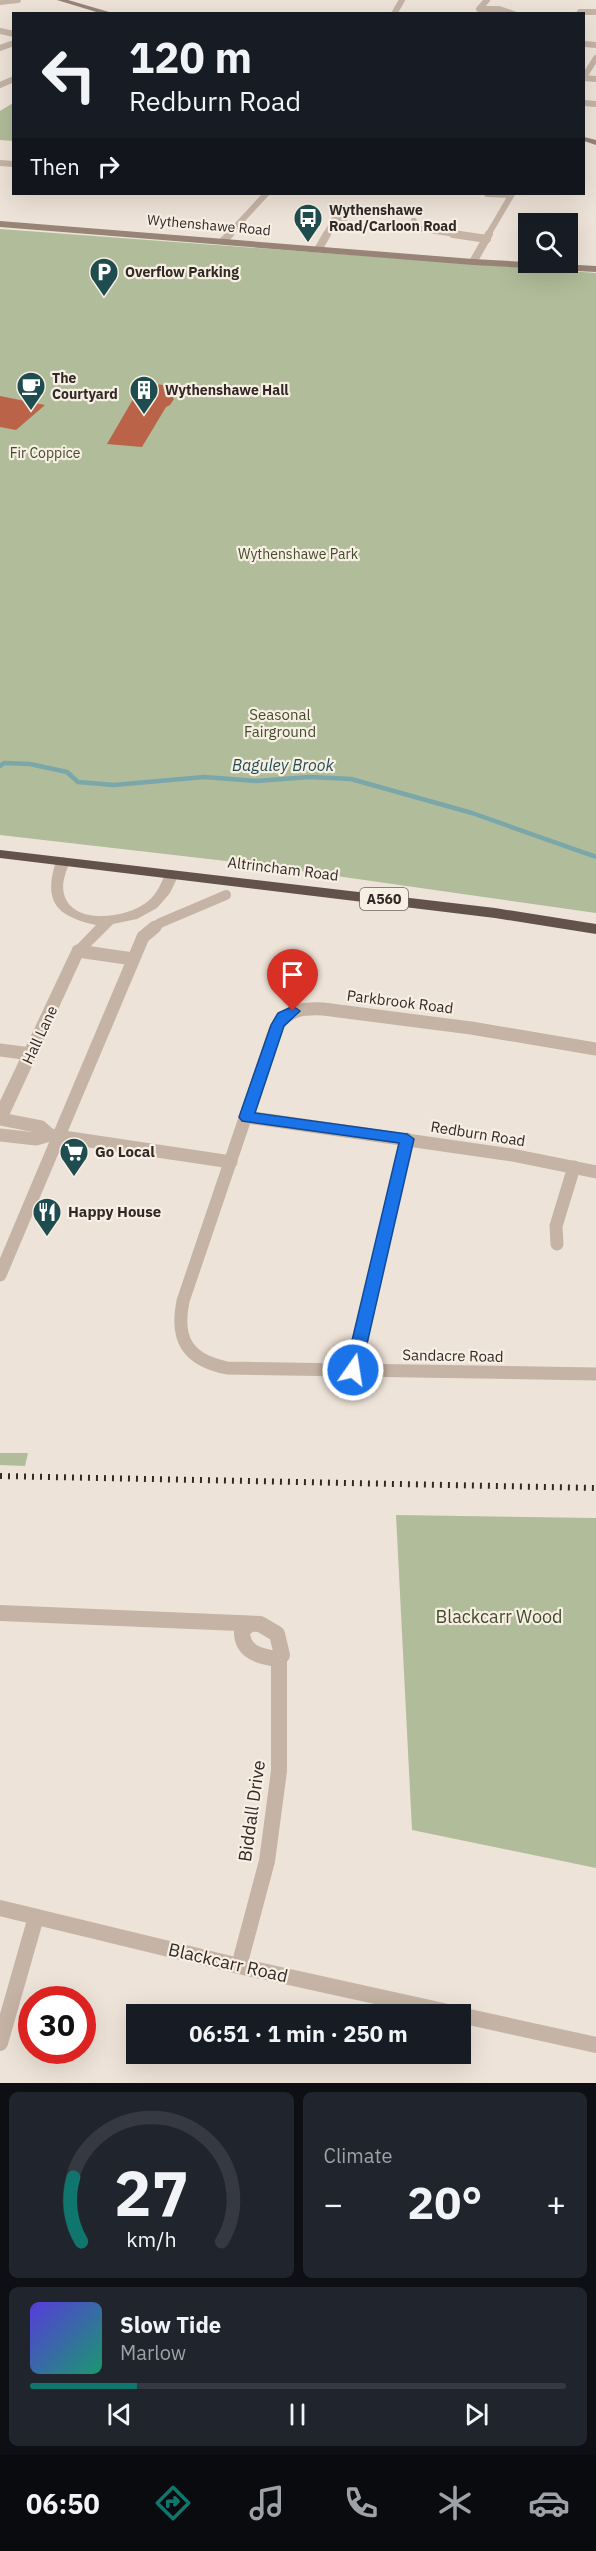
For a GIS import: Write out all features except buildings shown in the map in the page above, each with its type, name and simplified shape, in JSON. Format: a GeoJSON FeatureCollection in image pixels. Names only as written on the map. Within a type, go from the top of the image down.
{"type":"FeatureCollection","features":[{"type":"Feature","properties":{"kind":"highway","name":"Altrincham Road"},"geometry":{"type":"LineString","coordinates":[[0,854],[472,910],[596,929]]}},
{"type":"Feature","properties":{"kind":"main road"},"geometry":{"type":"LineString","coordinates":[[60,0],[102,12]]}},
{"type":"Feature","properties":{"kind":"main road","name":"Wythenshawe Road"},"geometry":{"type":"LineString","coordinates":[[0,224],[224,240],[473,262],[596,269]]}},
{"type":"Feature","properties":{"kind":"street"},"geometry":{"type":"LineString","coordinates":[[0,2],[18,0]]}},
{"type":"Feature","properties":{"kind":"street"},"geometry":{"type":"LineString","coordinates":[[487,0],[479,9],[499,9],[508,12]]}},
{"type":"Feature","properties":{"kind":"street"},"geometry":{"type":"LineString","coordinates":[[579,10],[596,12]]}},
{"type":"Feature","properties":{"kind":"street"},"geometry":{"type":"LineString","coordinates":[[585,76],[596,58]]}},
{"type":"Feature","properties":{"kind":"street"},"geometry":{"type":"LineString","coordinates":[[0,85],[11,77]]}},
{"type":"Feature","properties":{"kind":"street"},"geometry":{"type":"LineString","coordinates":[[224,240],[265,195]]}},
{"type":"Feature","properties":{"kind":"street"},"geometry":{"type":"LineString","coordinates":[[473,262],[511,195]]}},
{"type":"Feature","properties":{"kind":"street"},"geometry":{"type":"LineString","coordinates":[[326,217],[345,218]]}},
{"type":"Feature","properties":{"kind":"street"},"geometry":{"type":"LineString","coordinates":[[319,248],[335,218]]}},
{"type":"Feature","properties":{"kind":"street"},"geometry":{"type":"LineString","coordinates":[[414,221],[416,228],[487,239]]}},
{"type":"Feature","properties":{"kind":"street"},"geometry":{"type":"LineString","coordinates":[[63,861],[55,882],[56,898],[66,910],[80,917]]}},
{"type":"Feature","properties":{"kind":"street","name":"Hall Lane"},"geometry":{"type":"LineString","coordinates":[[80,949],[80,917],[109,920],[131,916],[149,908],[162,894],[172,874]]}},
{"type":"Feature","properties":{"kind":"street"},"geometry":{"type":"LineString","coordinates":[[0,1275],[54,1135],[143,938],[152,927],[226,896]]}},
{"type":"Feature","properties":{"kind":"street","name":"Hall Lane"},"geometry":{"type":"LineString","coordinates":[[0,1118],[80,949],[109,920]]}},
{"type":"Feature","properties":{"kind":"street"},"geometry":{"type":"LineString","coordinates":[[80,949],[133,959]]}},
{"type":"Feature","properties":{"kind":"street","name":"Parkbrook Road"},"geometry":{"type":"LineString","coordinates":[[231,1162],[277,1025],[283,1016],[299,1009],[323,1009],[471,1028],[596,1049]]}},
{"type":"Feature","properties":{"kind":"street"},"geometry":{"type":"LineString","coordinates":[[0,1050],[31,1054]]}},
{"type":"Feature","properties":{"kind":"street","name":"Redburn Road"},"geometry":{"type":"LineString","coordinates":[[247,1117],[407,1139],[596,1172]]}},
{"type":"Feature","properties":{"kind":"street"},"geometry":{"type":"LineString","coordinates":[[0,1118],[41,1127],[54,1135]]}},
{"type":"Feature","properties":{"kind":"street"},"geometry":{"type":"LineString","coordinates":[[0,1135],[36,1139],[54,1135],[231,1162]]}},
{"type":"Feature","properties":{"kind":"street"},"geometry":{"type":"LineString","coordinates":[[353,1370],[407,1139]]}},
{"type":"Feature","properties":{"kind":"street","name":"Sandacre Road"},"geometry":{"type":"LineString","coordinates":[[231,1162],[180,1311],[179,1335],[193,1352],[216,1367],[596,1374]]}},
{"type":"Feature","properties":{"kind":"street"},"geometry":{"type":"LineString","coordinates":[[557,1244],[556,1226],[574,1167]]}},
{"type":"Feature","properties":{"kind":"street","name":"Biddall Drive"},"geometry":{"type":"LineString","coordinates":[[0,1613],[250,1624],[267,1627],[277,1634],[282,1646],[279,1659],[279,1771],[267,1861],[239,1966]]}},
{"type":"Feature","properties":{"kind":"street"},"geometry":{"type":"LineString","coordinates":[[250,1624],[242,1630],[241,1635],[248,1649],[263,1658],[279,1659]]}},
{"type":"Feature","properties":{"kind":"street","name":"Blackcarr Road"},"geometry":{"type":"LineString","coordinates":[[0,1908],[239,1966],[410,2004]]}},
{"type":"Feature","properties":{"kind":"street"},"geometry":{"type":"LineString","coordinates":[[0,2043],[36,1917]]}},
{"type":"Feature","properties":{"kind":"street","name":"Blackcarr Road"},"geometry":{"type":"LineString","coordinates":[[471,2018],[596,2045]]}},
{"type":"Feature","properties":{"kind":"green space"},"geometry":{"type":"Polygon","coordinates":[[[12,104],[12,141],[0,140],[0,111],[12,104]]]}},
{"type":"Feature","properties":{"kind":"green space","name":"Wythenshawe Park"},"geometry":{"type":"Polygon","coordinates":[[[0,229],[518,267],[518,273],[596,273],[596,913],[252,864],[0,835],[0,229]]]}},
{"type":"Feature","properties":{"kind":"green space"},"geometry":{"type":"Polygon","coordinates":[[[0,1453],[28,1453],[25,1466],[0,1465],[0,1453]]]}},
{"type":"Feature","properties":{"kind":"green space","name":"Blackcarr Wood"},"geometry":{"type":"Polygon","coordinates":[[[396,1515],[596,1518],[596,1868],[412,1830],[396,1515]]]}},
{"type":"Feature","properties":{"kind":"waterway","name":"Baguley Brook"},"geometry":{"type":"LineString","coordinates":[[0,766],[4,763],[30,764],[67,772],[78,782],[114,785],[204,777],[256,781],[310,777],[351,779],[472,813],[596,857]]}},
{"type":"Feature","properties":{"kind":"railway"},"geometry":{"type":"LineString","coordinates":[[0,1476],[596,1488]]}},
{"type":"Feature","properties":{"kind":"place","name":"Wythenshawe Road/Carloon Road"},"geometry":{"type":"Point","coordinates":[308,244]}},
{"type":"Feature","properties":{"kind":"place","name":"Overflow Parking"},"geometry":{"type":"Point","coordinates":[104,298]}},
{"type":"Feature","properties":{"kind":"place","name":"The Courtyard"},"geometry":{"type":"Point","coordinates":[31,412]}},
{"type":"Feature","properties":{"kind":"place","name":"Wythenshawe Hall"},"geometry":{"type":"Point","coordinates":[144,416]}},
{"type":"Feature","properties":{"kind":"place","name":"Go Local"},"geometry":{"type":"Point","coordinates":[74,1178]}},
{"type":"Feature","properties":{"kind":"place","name":"Happy House"},"geometry":{"type":"Point","coordinates":[47,1238]}},
{"type":"Feature","properties":{"kind":"route"},"geometry":{"type":"LineString","coordinates":[[293,1011],[283,1016],[277,1025],[247,1117],[407,1139],[353,1370]]}},
{"type":"Feature","properties":{"kind":"park label","name":"Fir Coppice"},"geometry":{"type":"Point","coordinates":[45,453]}},
{"type":"Feature","properties":{"kind":"park label","name":"Seasonal Fairground"},"geometry":{"type":"Point","coordinates":[280,724]}}]}
